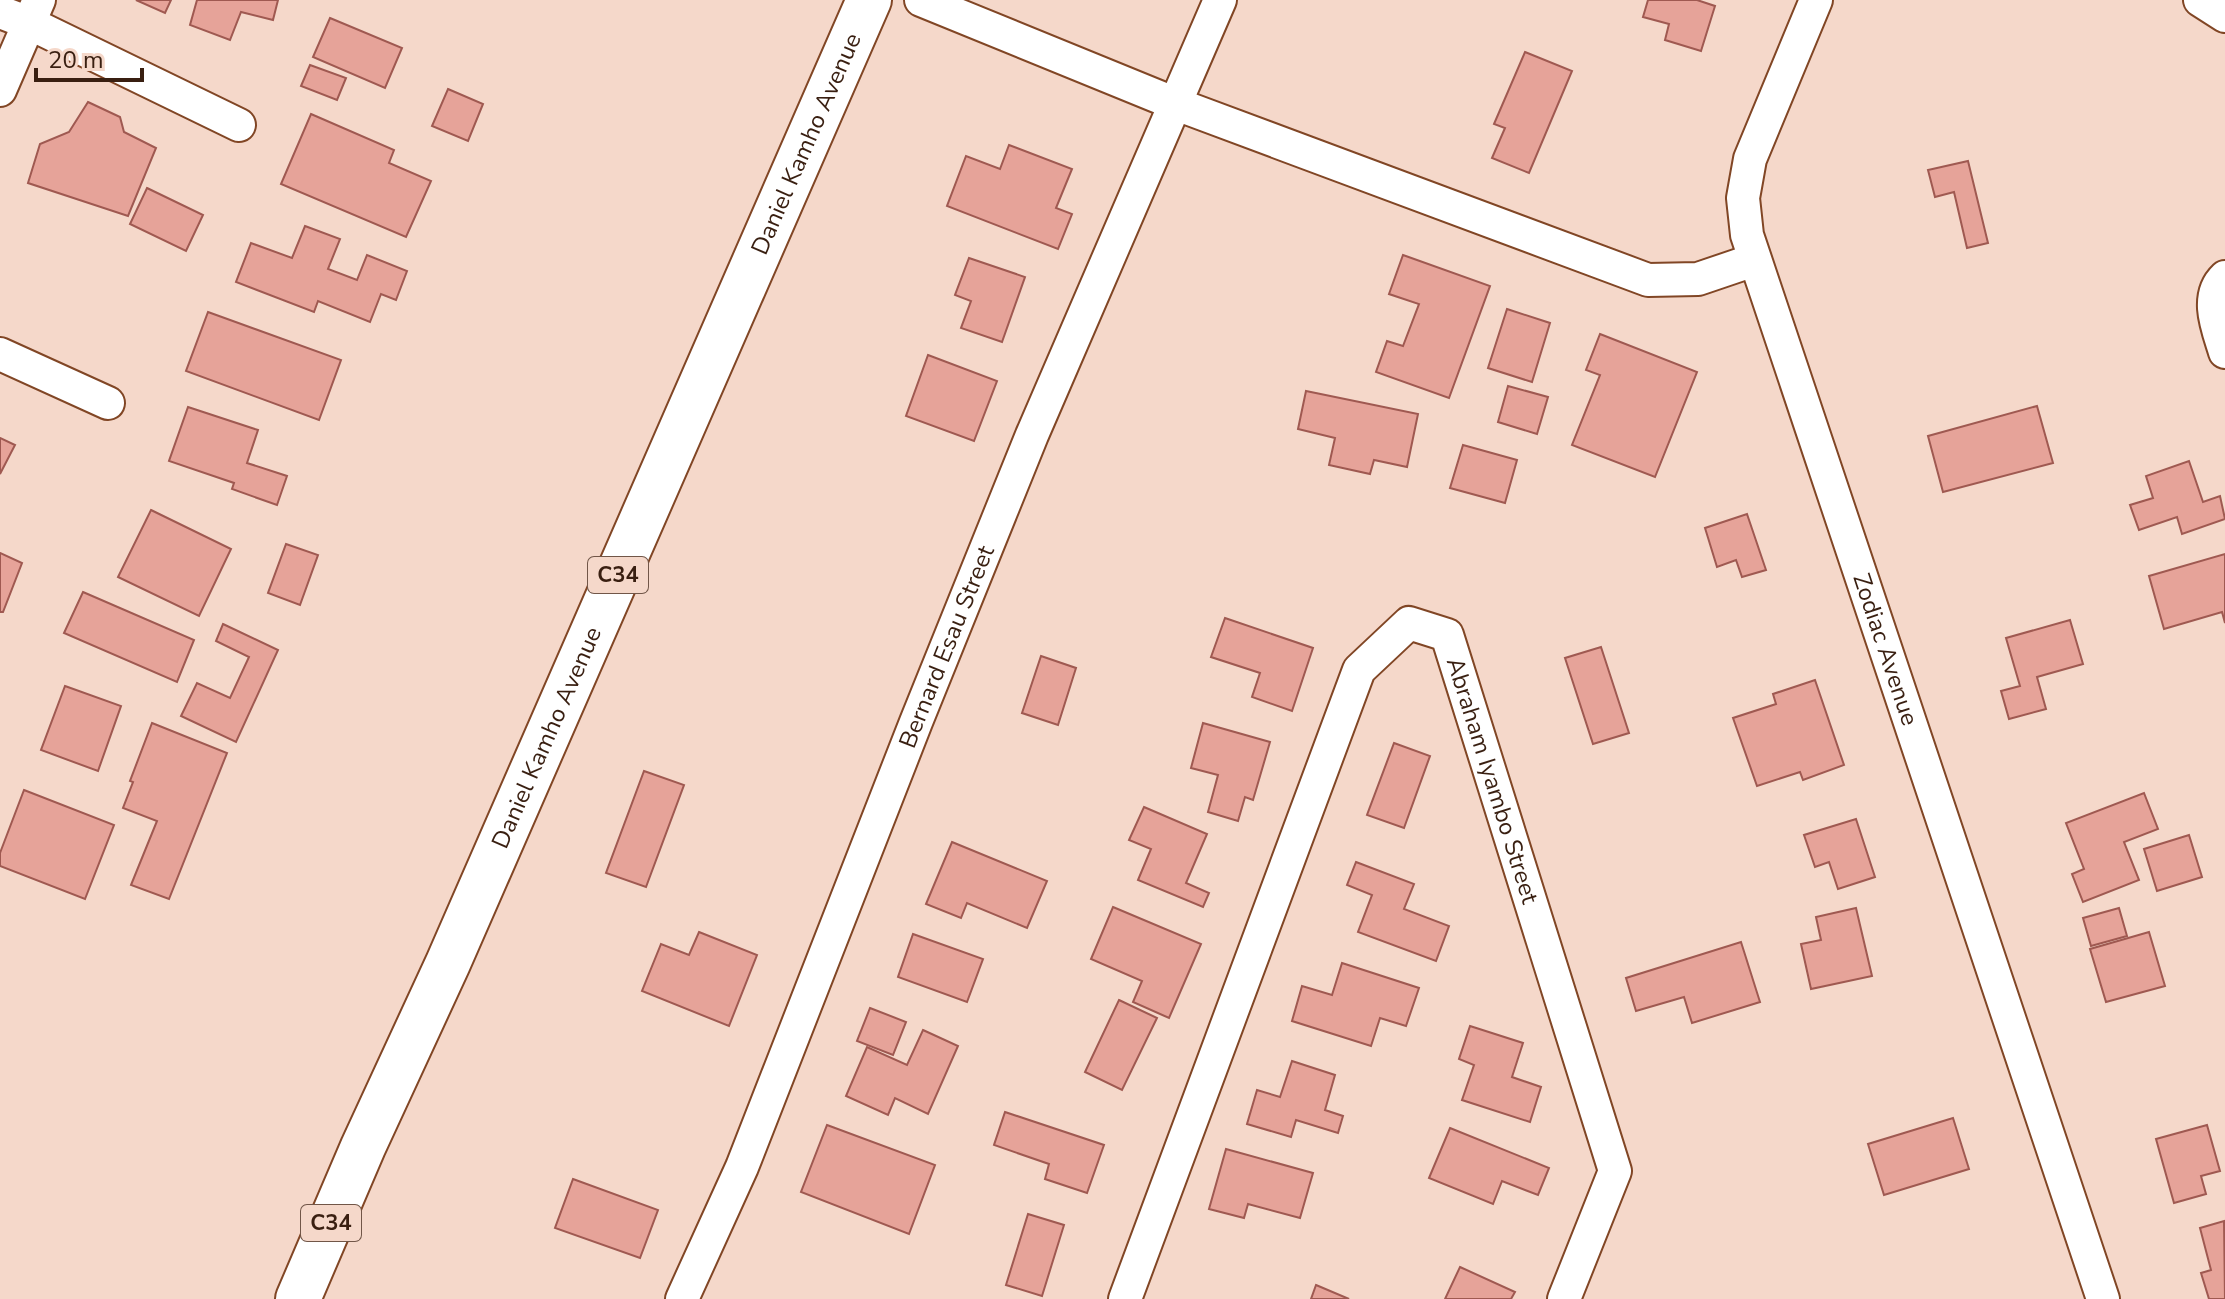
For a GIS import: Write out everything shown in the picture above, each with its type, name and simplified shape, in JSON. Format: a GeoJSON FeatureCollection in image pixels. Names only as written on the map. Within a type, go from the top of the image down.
{"type":"FeatureCollection","features":[{"type":"Feature","properties":{"kind":"main road","name":"Daniel Kamho Avenue"},"geometry":{"type":"LineString","coordinates":[[298,1299],[869,0]]}},
{"type":"Feature","properties":{"kind":"street"},"geometry":{"type":"LineString","coordinates":[[921,0],[1176,104],[1648,280],[1698,279],[1754,260]]}},
{"type":"Feature","properties":{"kind":"street","name":"Bernard Esau Street"},"geometry":{"type":"LineString","coordinates":[[682,1299],[742,1167],[1032,435],[1220,0]]}},
{"type":"Feature","properties":{"kind":"street","name":"Zodiac Avenue"},"geometry":{"type":"LineString","coordinates":[[1816,0],[1750,159],[1743,198],[1747,235],[2103,1299]]}},
{"type":"Feature","properties":{"kind":"street"},"geometry":{"type":"LineString","coordinates":[[2200,0],[2225,16]]}},
{"type":"Feature","properties":{"kind":"street"},"geometry":{"type":"LineString","coordinates":[[0,90],[23,12],[239,125]]}},
{"type":"Feature","properties":{"kind":"street"},"geometry":{"type":"LineString","coordinates":[[2225,277],[2219,283],[2213,312],[2225,352]]}},
{"type":"Feature","properties":{"kind":"street"},"geometry":{"type":"LineString","coordinates":[[0,354],[108,403]]}},
{"type":"Feature","properties":{"kind":"street","name":"Abraham Iyambo Street"},"geometry":{"type":"LineString","coordinates":[[1125,1299],[1359,670],[1409,623],[1447,635],[1615,1171],[1564,1299]]}},
{"type":"Feature","properties":{"kind":"building"},"geometry":{"type":"Polygon","coordinates":[[[136,0],[171,0],[165,13],[136,0]]]}},
{"type":"Feature","properties":{"kind":"building"},"geometry":{"type":"Polygon","coordinates":[[[197,0],[278,0],[273,20],[241,12],[230,40],[190,25],[197,0]]]}},
{"type":"Feature","properties":{"kind":"building"},"geometry":{"type":"Polygon","coordinates":[[[1648,0],[1697,0],[1715,6],[1701,51],[1665,40],[1669,24],[1643,17],[1648,0]]]}},
{"type":"Feature","properties":{"kind":"building"},"geometry":{"type":"Polygon","coordinates":[[[330,18],[402,48],[385,88],[313,57],[330,18]]]}},
{"type":"Feature","properties":{"kind":"building"},"geometry":{"type":"Polygon","coordinates":[[[1525,52],[1572,71],[1529,173],[1492,158],[1505,128],[1494,124],[1525,52]]]}},
{"type":"Feature","properties":{"kind":"building"},"geometry":{"type":"Polygon","coordinates":[[[310,65],[346,78],[337,100],[301,86],[310,65]]]}},
{"type":"Feature","properties":{"kind":"building"},"geometry":{"type":"Polygon","coordinates":[[[448,89],[483,104],[468,141],[432,126],[448,89]]]}},
{"type":"Feature","properties":{"kind":"building"},"geometry":{"type":"Polygon","coordinates":[[[88,102],[120,117],[124,132],[156,148],[128,216],[28,183],[40,144],[69,132],[88,102]]]}},
{"type":"Feature","properties":{"kind":"building"},"geometry":{"type":"Polygon","coordinates":[[[311,114],[394,150],[389,163],[431,181],[406,237],[281,184],[311,114]]]}},
{"type":"Feature","properties":{"kind":"building"},"geometry":{"type":"Polygon","coordinates":[[[1009,145],[1072,169],[1056,208],[1072,214],[1058,249],[947,206],[966,156],[1000,169],[1009,145]]]}},
{"type":"Feature","properties":{"kind":"building"},"geometry":{"type":"Polygon","coordinates":[[[1968,161],[1988,243],[1967,248],[1954,192],[1935,197],[1928,170],[1968,161]]]}},
{"type":"Feature","properties":{"kind":"building"},"geometry":{"type":"Polygon","coordinates":[[[147,188],[203,215],[186,251],[130,224],[147,188]]]}},
{"type":"Feature","properties":{"kind":"building"},"geometry":{"type":"Polygon","coordinates":[[[305,226],[340,239],[328,269],[357,280],[367,255],[407,271],[396,300],[381,294],[370,322],[318,301],[314,312],[236,282],[251,243],[292,258],[305,226]]]}},
{"type":"Feature","properties":{"kind":"building"},"geometry":{"type":"Polygon","coordinates":[[[1403,255],[1490,286],[1449,398],[1376,372],[1387,341],[1403,346],[1419,304],[1389,294],[1403,255]]]}},
{"type":"Feature","properties":{"kind":"building"},"geometry":{"type":"Polygon","coordinates":[[[969,258],[1025,277],[1002,342],[961,328],[971,301],[955,295],[969,258]]]}},
{"type":"Feature","properties":{"kind":"building"},"geometry":{"type":"Polygon","coordinates":[[[1507,309],[1550,323],[1532,382],[1488,368],[1507,309]]]}},
{"type":"Feature","properties":{"kind":"building"},"geometry":{"type":"Polygon","coordinates":[[[208,312],[341,360],[319,420],[186,371],[208,312]]]}},
{"type":"Feature","properties":{"kind":"building"},"geometry":{"type":"Polygon","coordinates":[[[1600,334],[1697,372],[1655,477],[1572,445],[1600,375],[1586,370],[1600,334]]]}},
{"type":"Feature","properties":{"kind":"building"},"geometry":{"type":"Polygon","coordinates":[[[928,355],[997,381],[974,441],[906,416],[928,355]]]}},
{"type":"Feature","properties":{"kind":"building"},"geometry":{"type":"Polygon","coordinates":[[[1508,386],[1548,397],[1537,434],[1498,422],[1508,386]]]}},
{"type":"Feature","properties":{"kind":"building"},"geometry":{"type":"Polygon","coordinates":[[[1306,391],[1418,414],[1407,467],[1374,460],[1370,474],[1329,465],[1335,438],[1298,429],[1306,391]]]}},
{"type":"Feature","properties":{"kind":"building"},"geometry":{"type":"Polygon","coordinates":[[[2037,406],[2053,463],[1943,492],[1928,436],[2037,406]]]}},
{"type":"Feature","properties":{"kind":"building"},"geometry":{"type":"Polygon","coordinates":[[[188,407],[258,430],[247,463],[287,476],[277,505],[232,489],[234,483],[169,461],[188,407]]]}},
{"type":"Feature","properties":{"kind":"building"},"geometry":{"type":"Polygon","coordinates":[[[0,438],[15,445],[0,474],[0,438]]]}},
{"type":"Feature","properties":{"kind":"building"},"geometry":{"type":"Polygon","coordinates":[[[1463,445],[1517,460],[1505,503],[1450,488],[1463,445]]]}},
{"type":"Feature","properties":{"kind":"building"},"geometry":{"type":"Polygon","coordinates":[[[2189,461],[2203,502],[2220,496],[2225,519],[2182,534],[2177,517],[2139,530],[2130,505],[2153,498],[2146,476],[2189,461]]]}},
{"type":"Feature","properties":{"kind":"building"},"geometry":{"type":"Polygon","coordinates":[[[151,510],[231,549],[199,616],[118,577],[151,510]]]}},
{"type":"Feature","properties":{"kind":"building"},"geometry":{"type":"Polygon","coordinates":[[[1747,514],[1766,570],[1742,577],[1736,560],[1717,567],[1705,528],[1747,514]]]}},
{"type":"Feature","properties":{"kind":"building"},"geometry":{"type":"Polygon","coordinates":[[[286,544],[318,555],[300,605],[268,593],[286,544]]]}},
{"type":"Feature","properties":{"kind":"building"},"geometry":{"type":"Polygon","coordinates":[[[0,553],[22,563],[3,612],[0,612],[0,553]]]}},
{"type":"Feature","properties":{"kind":"building"},"geometry":{"type":"Polygon","coordinates":[[[2225,554],[2225,623],[2222,612],[2164,629],[2149,576],[2225,554]]]}},
{"type":"Feature","properties":{"kind":"building"},"geometry":{"type":"Polygon","coordinates":[[[83,592],[194,640],[177,682],[64,633],[83,592]]]}},
{"type":"Feature","properties":{"kind":"building"},"geometry":{"type":"Polygon","coordinates":[[[1225,618],[1313,648],[1292,711],[1252,697],[1260,673],[1211,657],[1225,618]]]}},
{"type":"Feature","properties":{"kind":"building"},"geometry":{"type":"Polygon","coordinates":[[[2070,620],[2083,664],[2037,677],[2046,709],[2009,719],[2001,691],[2020,686],[2006,638],[2070,620]]]}},
{"type":"Feature","properties":{"kind":"building"},"geometry":{"type":"Polygon","coordinates":[[[223,624],[278,650],[236,742],[181,716],[197,683],[230,698],[249,657],[216,641],[223,624]]]}},
{"type":"Feature","properties":{"kind":"building"},"geometry":{"type":"Polygon","coordinates":[[[1601,647],[1629,733],[1593,744],[1565,658],[1601,647]]]}},
{"type":"Feature","properties":{"kind":"building"},"geometry":{"type":"Polygon","coordinates":[[[1041,656],[1076,668],[1058,725],[1022,713],[1041,656]]]}},
{"type":"Feature","properties":{"kind":"building"},"geometry":{"type":"Polygon","coordinates":[[[1815,680],[1844,765],[1803,780],[1800,772],[1757,786],[1733,718],[1776,704],[1773,694],[1815,680]]]}},
{"type":"Feature","properties":{"kind":"building"},"geometry":{"type":"Polygon","coordinates":[[[65,686],[121,706],[98,771],[41,750],[65,686]]]}},
{"type":"Feature","properties":{"kind":"building"},"geometry":{"type":"Polygon","coordinates":[[[152,723],[227,753],[169,899],[131,885],[157,821],[123,808],[152,723]]]}},
{"type":"Feature","properties":{"kind":"building"},"geometry":{"type":"Polygon","coordinates":[[[1203,723],[1270,742],[1253,800],[1245,797],[1238,821],[1208,812],[1218,775],[1191,768],[1203,723]]]}},
{"type":"Feature","properties":{"kind":"building"},"geometry":{"type":"Polygon","coordinates":[[[1394,743],[1430,756],[1404,828],[1367,815],[1394,743]]]}},
{"type":"Feature","properties":{"kind":"building"},"geometry":{"type":"Polygon","coordinates":[[[644,771],[684,785],[646,887],[606,873],[644,771]]]}},
{"type":"Feature","properties":{"kind":"building"},"geometry":{"type":"Polygon","coordinates":[[[24,790],[114,825],[85,899],[0,866],[0,853],[24,790]]]}},
{"type":"Feature","properties":{"kind":"building"},"geometry":{"type":"Polygon","coordinates":[[[2144,793],[2158,829],[2124,842],[2139,880],[2083,902],[2072,874],[2084,869],[2066,823],[2144,793]]]}},
{"type":"Feature","properties":{"kind":"building"},"geometry":{"type":"Polygon","coordinates":[[[1144,807],[1207,834],[1186,883],[1209,893],[1203,907],[1138,880],[1151,849],[1129,840],[1144,807]]]}},
{"type":"Feature","properties":{"kind":"building"},"geometry":{"type":"Polygon","coordinates":[[[1856,819],[1875,877],[1838,889],[1829,862],[1815,867],[1804,835],[1856,819]]]}},
{"type":"Feature","properties":{"kind":"building"},"geometry":{"type":"Polygon","coordinates":[[[2189,835],[2202,877],[2157,891],[2144,849],[2189,835]]]}},
{"type":"Feature","properties":{"kind":"building"},"geometry":{"type":"Polygon","coordinates":[[[952,842],[1047,881],[1027,928],[967,903],[961,918],[926,904],[952,842]]]}},
{"type":"Feature","properties":{"kind":"building"},"geometry":{"type":"Polygon","coordinates":[[[1356,862],[1414,884],[1404,909],[1449,926],[1436,961],[1358,932],[1372,895],[1347,885],[1356,862]]]}},
{"type":"Feature","properties":{"kind":"building"},"geometry":{"type":"Polygon","coordinates":[[[1113,907],[1201,944],[1169,1018],[1133,1002],[1142,981],[1091,959],[1113,907]]]}},
{"type":"Feature","properties":{"kind":"building"},"geometry":{"type":"Polygon","coordinates":[[[1856,908],[1872,976],[1811,989],[1801,944],[1821,940],[1816,917],[1856,908]]]}},
{"type":"Feature","properties":{"kind":"building"},"geometry":{"type":"Polygon","coordinates":[[[2119,908],[2127,936],[2091,946],[2083,918],[2119,908]]]}},
{"type":"Feature","properties":{"kind":"building"},"geometry":{"type":"Polygon","coordinates":[[[699,932],[757,955],[729,1026],[642,991],[661,944],[689,955],[699,932]]]}},
{"type":"Feature","properties":{"kind":"building"},"geometry":{"type":"Polygon","coordinates":[[[2149,932],[2165,986],[2106,1002],[2090,949],[2149,932]]]}},
{"type":"Feature","properties":{"kind":"building"},"geometry":{"type":"Polygon","coordinates":[[[913,934],[983,959],[967,1002],[898,977],[913,934]]]}},
{"type":"Feature","properties":{"kind":"building"},"geometry":{"type":"Polygon","coordinates":[[[1741,942],[1760,1002],[1692,1023],[1684,997],[1636,1011],[1626,978],[1741,942]]]}},
{"type":"Feature","properties":{"kind":"building"},"geometry":{"type":"Polygon","coordinates":[[[1342,963],[1419,988],[1406,1026],[1380,1018],[1371,1046],[1292,1021],[1302,986],[1332,995],[1342,963]]]}},
{"type":"Feature","properties":{"kind":"building"},"geometry":{"type":"Polygon","coordinates":[[[1119,1000],[1157,1018],[1122,1090],[1085,1072],[1119,1000]]]}},
{"type":"Feature","properties":{"kind":"building"},"geometry":{"type":"Polygon","coordinates":[[[870,1008],[906,1022],[893,1055],[857,1041],[870,1008]]]}},
{"type":"Feature","properties":{"kind":"building"},"geometry":{"type":"Polygon","coordinates":[[[1470,1026],[1523,1043],[1512,1077],[1541,1087],[1530,1122],[1462,1100],[1474,1065],[1459,1059],[1470,1026]]]}},
{"type":"Feature","properties":{"kind":"building"},"geometry":{"type":"Polygon","coordinates":[[[923,1030],[958,1046],[928,1114],[895,1098],[888,1115],[846,1096],[867,1047],[907,1065],[923,1030]]]}},
{"type":"Feature","properties":{"kind":"building"},"geometry":{"type":"Polygon","coordinates":[[[1292,1061],[1335,1075],[1325,1110],[1343,1116],[1338,1133],[1296,1120],[1291,1137],[1247,1124],[1257,1090],[1280,1097],[1292,1061]]]}},
{"type":"Feature","properties":{"kind":"building"},"geometry":{"type":"Polygon","coordinates":[[[1005,1112],[1104,1145],[1087,1193],[1045,1179],[1049,1164],[994,1145],[1005,1112]]]}},
{"type":"Feature","properties":{"kind":"building"},"geometry":{"type":"Polygon","coordinates":[[[1953,1118],[1969,1169],[1884,1195],[1868,1144],[1953,1118]]]}},
{"type":"Feature","properties":{"kind":"building"},"geometry":{"type":"Polygon","coordinates":[[[827,1125],[935,1165],[909,1234],[801,1192],[827,1125]]]}},
{"type":"Feature","properties":{"kind":"building"},"geometry":{"type":"Polygon","coordinates":[[[2207,1125],[2220,1171],[2201,1176],[2206,1194],[2174,1203],[2156,1139],[2207,1125]]]}},
{"type":"Feature","properties":{"kind":"building"},"geometry":{"type":"Polygon","coordinates":[[[1450,1128],[1549,1168],[1538,1195],[1502,1181],[1493,1204],[1429,1178],[1450,1128]]]}},
{"type":"Feature","properties":{"kind":"building"},"geometry":{"type":"Polygon","coordinates":[[[1226,1149],[1313,1173],[1300,1218],[1248,1204],[1244,1218],[1209,1209],[1226,1149]]]}},
{"type":"Feature","properties":{"kind":"building"},"geometry":{"type":"Polygon","coordinates":[[[573,1179],[658,1210],[640,1258],[555,1228],[573,1179]]]}},
{"type":"Feature","properties":{"kind":"building"},"geometry":{"type":"Polygon","coordinates":[[[1028,1214],[1064,1225],[1042,1296],[1006,1285],[1028,1214]]]}},
{"type":"Feature","properties":{"kind":"building"},"geometry":{"type":"Polygon","coordinates":[[[2224,1221],[2225,1299],[2209,1299],[2201,1273],[2211,1270],[2200,1228],[2224,1221]]]}},
{"type":"Feature","properties":{"kind":"building"},"geometry":{"type":"Polygon","coordinates":[[[1460,1267],[1515,1292],[1511,1299],[1445,1299],[1460,1267]]]}},
{"type":"Feature","properties":{"kind":"building"},"geometry":{"type":"Polygon","coordinates":[[[1316,1285],[1349,1299],[1311,1299],[1316,1285]]]}}]}
